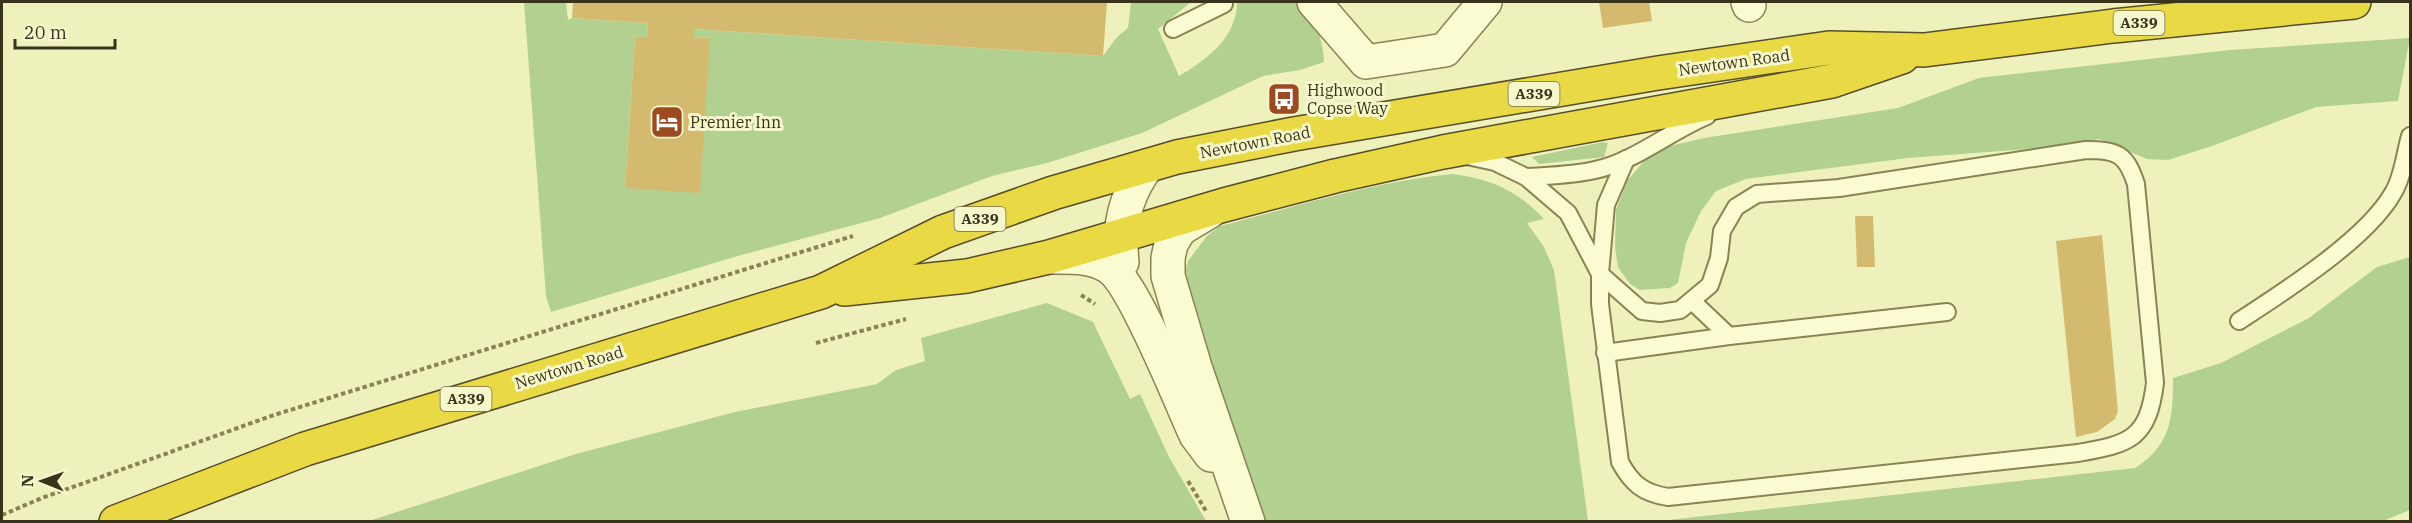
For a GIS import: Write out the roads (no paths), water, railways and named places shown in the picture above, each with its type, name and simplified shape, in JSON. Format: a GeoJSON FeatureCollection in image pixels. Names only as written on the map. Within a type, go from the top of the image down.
{"type":"FeatureCollection","features":[{"type":"Feature","properties":{"kind":"highway","name":"Newtown Road"},"geometry":{"type":"LineString","coordinates":[[116,522],[304,449],[821,292],[943,232],[1053,193],[1177,157],[1294,134],[1658,73],[1829,48],[1924,50],[2113,26],[2354,2]]}},
{"type":"Feature","properties":{"kind":"highway","name":"Newtown Road"},"geometry":{"type":"LineString","coordinates":[[821,292],[967,276],[1049,257],[1224,205],[1335,176],[1443,152],[1832,81],[1924,50]]}},
{"type":"Feature","properties":{"kind":"street"},"geometry":{"type":"LineString","coordinates":[[1314,2],[1354,62],[1445,50],[1485,2]]}},
{"type":"Feature","properties":{"kind":"street"},"geometry":{"type":"LineString","coordinates":[[1147,166],[1134,183],[1125,208],[1121,236],[1123,270],[1132,295],[1197,435],[1243,508]]}},
{"type":"Feature","properties":{"kind":"street"},"geometry":{"type":"LineString","coordinates":[[1224,205],[1194,219],[1180,229],[1171,244],[1168,276],[1243,508]]}},
{"type":"Feature","properties":{"kind":"street"},"geometry":{"type":"LineString","coordinates":[[1049,257],[1095,260],[1118,274],[1132,295]]}},
{"type":"Feature","properties":{"kind":"lane"},"geometry":{"type":"LineString","coordinates":[[1173,29],[1224,4],[1222,2]]}},
{"type":"Feature","properties":{"kind":"lane"},"geometry":{"type":"LineString","coordinates":[[1526,177],[1596,170],[1626,159],[1681,127],[1756,95]]}},
{"type":"Feature","properties":{"kind":"lane"},"geometry":{"type":"LineString","coordinates":[[2239,321],[2288,288],[2376,217],[2395,191],[2410,136]]}},
{"type":"Feature","properties":{"kind":"lane"},"geometry":{"type":"LineString","coordinates":[[1443,152],[1495,162],[1526,177],[1568,213],[1600,274],[1642,311],[1660,313],[1680,310],[1710,285],[1719,258],[1722,231],[1736,207],[1757,194],[1839,188],[2086,150],[2106,150],[2119,156],[2129,165],[2136,184],[2155,383],[2152,407],[2146,421],[2133,436],[2116,446],[2078,453],[1668,497],[1643,489],[1629,479],[1620,462],[1599,304],[1600,274],[1606,205],[1626,159]]}},
{"type":"Feature","properties":{"kind":"lane"},"geometry":{"type":"LineString","coordinates":[[1692,301],[1729,336]]}},
{"type":"Feature","properties":{"kind":"lane"},"geometry":{"type":"LineString","coordinates":[[1605,353],[1729,336],[1947,312]]}},
{"type":"Feature","properties":{"kind":"place","name":"Highwood Copse Way"},"geometry":{"type":"Point","coordinates":[1284,99]}},
{"type":"Feature","properties":{"kind":"place","name":"Premier Inn"},"geometry":{"type":"Point","coordinates":[667,122]}}]}
